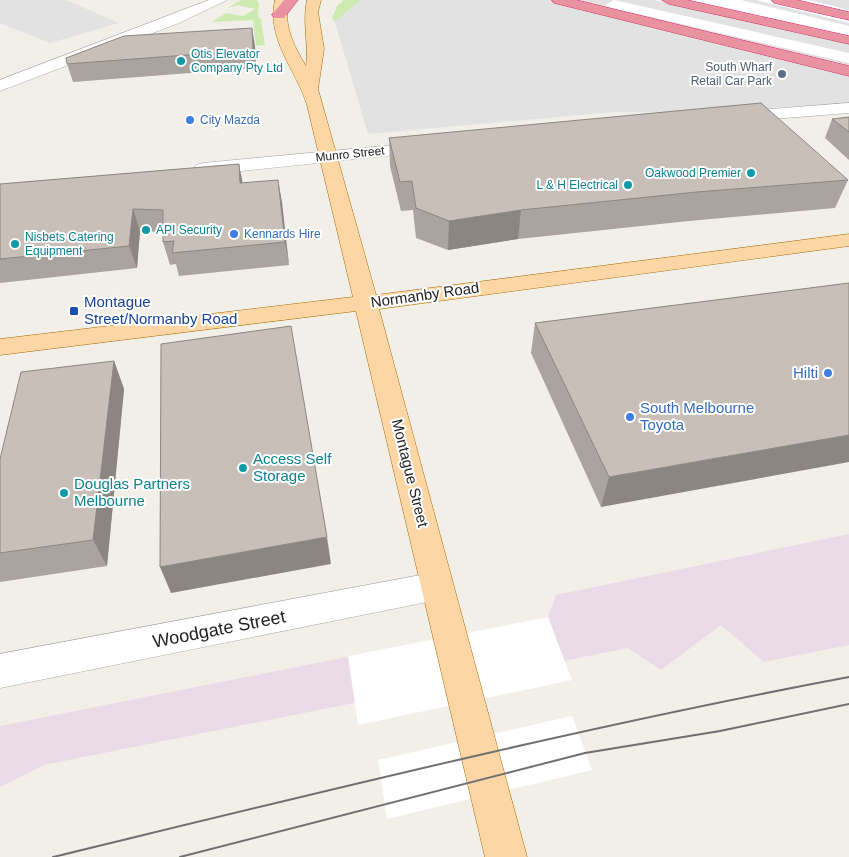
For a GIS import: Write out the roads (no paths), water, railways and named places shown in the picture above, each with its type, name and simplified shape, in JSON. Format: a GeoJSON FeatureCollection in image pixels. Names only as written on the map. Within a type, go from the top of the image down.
{"type":"FeatureCollection","features":[{"type":"Feature","properties":{"kind":"highway"},"geometry":{"type":"LineString","coordinates":[[559,0],[849,71]]}},
{"type":"Feature","properties":{"kind":"highway"},"geometry":{"type":"LineString","coordinates":[[597,0],[849,59]]}},
{"type":"Feature","properties":{"kind":"highway"},"geometry":{"type":"LineString","coordinates":[[669,0],[849,40]]}},
{"type":"Feature","properties":{"kind":"highway"},"geometry":{"type":"LineString","coordinates":[[716,0],[849,33]]}},
{"type":"Feature","properties":{"kind":"highway"},"geometry":{"type":"LineString","coordinates":[[779,0],[849,16]]}},
{"type":"Feature","properties":{"kind":"highway"},"geometry":{"type":"LineString","coordinates":[[833,0],[849,4]]}},
{"type":"Feature","properties":{"kind":"main road","name":"Montague Street"},"geometry":{"type":"LineString","coordinates":[[310,89],[316,49],[311,12],[314,0]]}},
{"type":"Feature","properties":{"kind":"main road","name":"Montague Street"},"geometry":{"type":"LineString","coordinates":[[282,4],[286,46],[310,89],[329,156],[506,857]]}},
{"type":"Feature","properties":{"kind":"main road","name":"Normanby Road"},"geometry":{"type":"LineString","coordinates":[[0,347],[366,303],[849,240]]}},
{"type":"Feature","properties":{"kind":"street"},"geometry":{"type":"LineString","coordinates":[[0,86],[174,20],[220,0]]}},
{"type":"Feature","properties":{"kind":"street"},"geometry":{"type":"LineString","coordinates":[[715,118],[849,108]]}},
{"type":"Feature","properties":{"kind":"street","name":"Munro Street"},"geometry":{"type":"LineString","coordinates":[[188,171],[443,145]]}},
{"type":"Feature","properties":{"kind":"street","name":"Woodgate Street"},"geometry":{"type":"LineString","coordinates":[[0,671],[437,586]]}},
{"type":"Feature","properties":{"kind":"tram line"},"geometry":{"type":"LineString","coordinates":[[53,857],[549,739],[749,696],[849,677]]}},
{"type":"Feature","properties":{"kind":"tram line"},"geometry":{"type":"LineString","coordinates":[[180,857],[585,753],[720,731],[849,704]]}},
{"type":"Feature","properties":{"kind":"place","name":"Otis Elevator Company Pty Ltd"},"geometry":{"type":"Point","coordinates":[181,61]}},
{"type":"Feature","properties":{"kind":"place","name":"South Wharf Retail Car Park"},"geometry":{"type":"Point","coordinates":[782,74]}},
{"type":"Feature","properties":{"kind":"place","name":"City Mazda"},"geometry":{"type":"Point","coordinates":[190,120]}},
{"type":"Feature","properties":{"kind":"place","name":"Oakwood Premier"},"geometry":{"type":"Point","coordinates":[751,173]}},
{"type":"Feature","properties":{"kind":"place","name":"L & H Electrical"},"geometry":{"type":"Point","coordinates":[628,185]}},
{"type":"Feature","properties":{"kind":"place","name":"API Security"},"geometry":{"type":"Point","coordinates":[146,230]}},
{"type":"Feature","properties":{"kind":"place","name":"Kennards Hire"},"geometry":{"type":"Point","coordinates":[234,234]}},
{"type":"Feature","properties":{"kind":"place","name":"Nisbets Catering Equipment"},"geometry":{"type":"Point","coordinates":[15,244]}},
{"type":"Feature","properties":{"kind":"place","name":"Montague Street/Normanby Road"},"geometry":{"type":"Point","coordinates":[74,311]}},
{"type":"Feature","properties":{"kind":"place","name":"Hilti"},"geometry":{"type":"Point","coordinates":[828,373]}},
{"type":"Feature","properties":{"kind":"place","name":"South Melbourne Toyota"},"geometry":{"type":"Point","coordinates":[630,417]}},
{"type":"Feature","properties":{"kind":"place","name":"Access Self Storage"},"geometry":{"type":"Point","coordinates":[243,468]}},
{"type":"Feature","properties":{"kind":"place","name":"Douglas Partners Melbourne"},"geometry":{"type":"Point","coordinates":[64,493]}}]}
